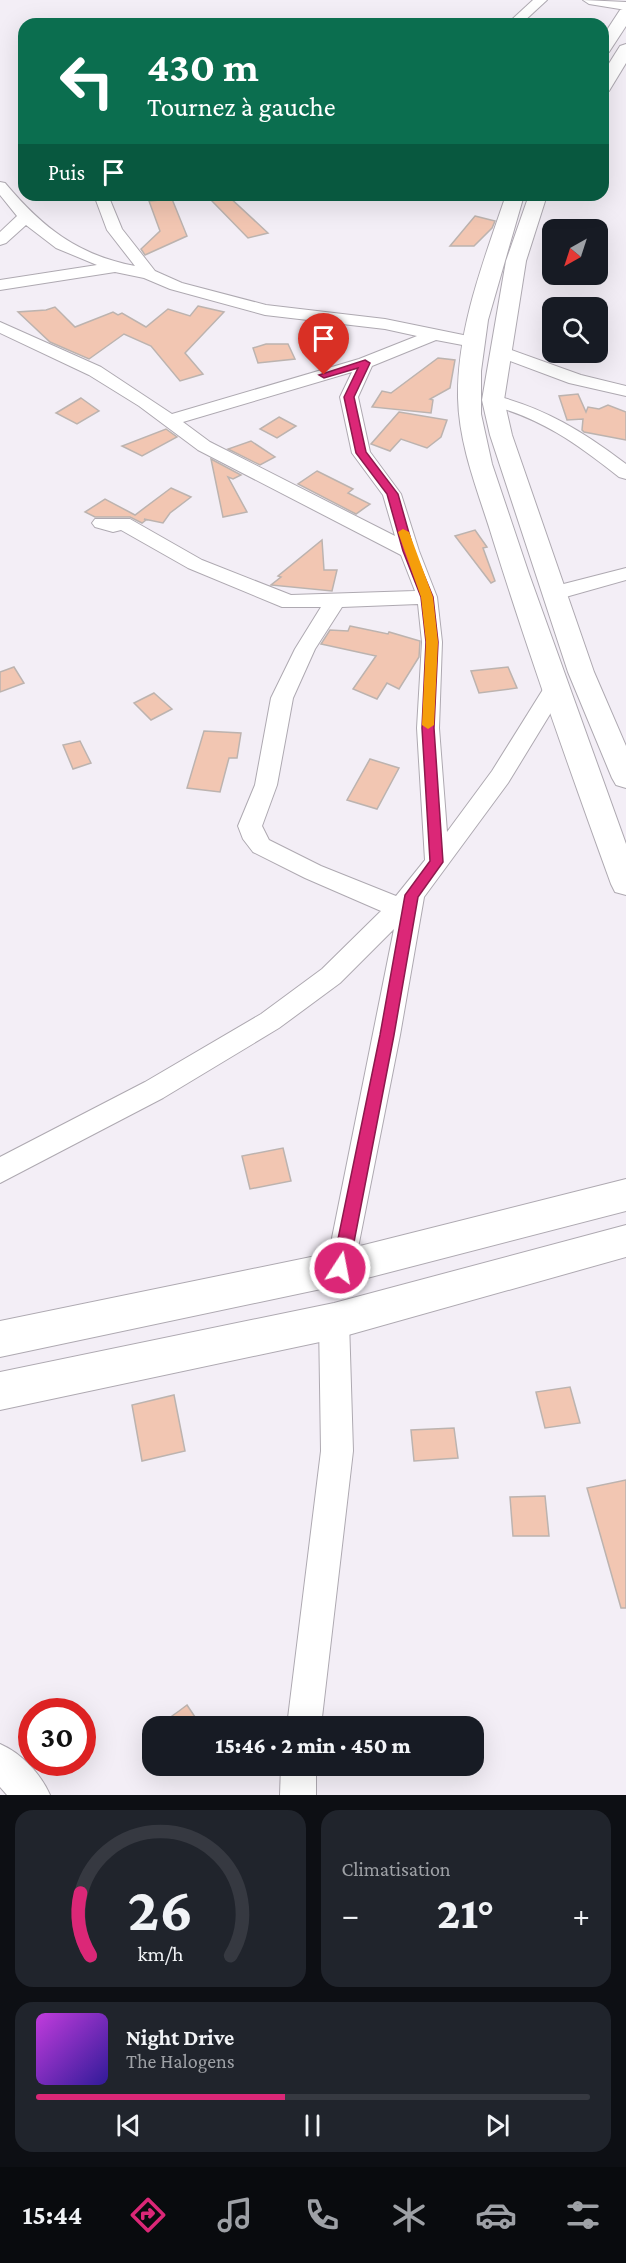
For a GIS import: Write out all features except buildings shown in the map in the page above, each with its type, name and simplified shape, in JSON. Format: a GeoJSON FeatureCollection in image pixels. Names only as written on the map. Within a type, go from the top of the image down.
{"type":"FeatureCollection","features":[{"type":"Feature","properties":{"kind":"street"},"geometry":{"type":"LineString","coordinates":[[520,18],[541,0]]}},
{"type":"Feature","properties":{"kind":"street"},"geometry":{"type":"LineString","coordinates":[[589,0],[626,6]]}},
{"type":"Feature","properties":{"kind":"street"},"geometry":{"type":"LineString","coordinates":[[609,40],[626,13]]}},
{"type":"Feature","properties":{"kind":"street"},"geometry":{"type":"LineString","coordinates":[[609,77],[626,49]]}},
{"type":"Feature","properties":{"kind":"street"},"geometry":{"type":"LineString","coordinates":[[0,186],[26,217],[62,245],[115,267],[149,274],[176,286],[265,310],[385,324],[473,342]]}},
{"type":"Feature","properties":{"kind":"street"},"geometry":{"type":"LineString","coordinates":[[103,201],[115,230],[149,274]]}},
{"type":"Feature","properties":{"kind":"street"},"geometry":{"type":"LineString","coordinates":[[513,201],[494,260],[473,342],[469,398],[472,433],[523,598],[626,884]]}},
{"type":"Feature","properties":{"kind":"street"},"geometry":{"type":"LineString","coordinates":[[536,201],[516,261],[493,400],[501,435],[580,672],[626,778]]}},
{"type":"Feature","properties":{"kind":"street"},"geometry":{"type":"LineString","coordinates":[[0,240],[26,217]]}},
{"type":"Feature","properties":{"kind":"street"},"geometry":{"type":"LineString","coordinates":[[0,285],[115,267]]}},
{"type":"Feature","properties":{"kind":"street"},"geometry":{"type":"LineString","coordinates":[[0,327],[94,371],[145,402],[204,446],[409,551]]}},
{"type":"Feature","properties":{"kind":"street"},"geometry":{"type":"LineString","coordinates":[[169,420],[365,363],[435,334]]}},
{"type":"Feature","properties":{"kind":"street"},"geometry":{"type":"LineString","coordinates":[[500,351],[574,380],[626,391]]}},
{"type":"Feature","properties":{"kind":"street"},"geometry":{"type":"LineString","coordinates":[[365,363],[349,397],[361,453],[392,494],[409,551],[427,597],[432,642],[428,728],[437,862]]}},
{"type":"Feature","properties":{"kind":"street"},"geometry":{"type":"LineString","coordinates":[[493,400],[525,407],[547,417],[581,438],[626,473]]}},
{"type":"Feature","properties":{"kind":"street"},"geometry":{"type":"LineString","coordinates":[[102,523],[113,526],[123,523],[195,564],[289,602],[427,597]]}},
{"type":"Feature","properties":{"kind":"street"},"geometry":{"type":"LineString","coordinates":[[555,593],[626,574]]}},
{"type":"Feature","properties":{"kind":"street"},"geometry":{"type":"LineString","coordinates":[[336,600],[305,649],[282,698],[266,785],[250,826],[255,839],[261,846],[313,872],[405,902]]}},
{"type":"Feature","properties":{"kind":"street"},"geometry":{"type":"LineString","coordinates":[[0,1171],[154,1090],[270,1021],[331,976],[405,902],[437,862],[500,777],[555,688]]}},
{"type":"Feature","properties":{"kind":"street"},"geometry":{"type":"LineString","coordinates":[[340,1268],[387,1035],[405,902]]}},
{"type":"Feature","properties":{"kind":"street"},"geometry":{"type":"LineString","coordinates":[[0,1339],[340,1268],[626,1195]]}},
{"type":"Feature","properties":{"kind":"street"},"geometry":{"type":"LineString","coordinates":[[0,1391],[334,1321],[626,1241]]}},
{"type":"Feature","properties":{"kind":"street"},"geometry":{"type":"LineString","coordinates":[[305,1716],[337,1451],[334,1321]]}},
{"type":"Feature","properties":{"kind":"street"},"geometry":{"type":"LineString","coordinates":[[0,1762],[32,1795]]}},
{"type":"Feature","properties":{"kind":"street"},"geometry":{"type":"LineString","coordinates":[[298,1795],[299,1776]]}},
{"type":"Feature","properties":{"kind":"slow traffic"},"geometry":{"type":"LineString","coordinates":[[403,532],[427,597],[432,642],[428,725]]}},
{"type":"Feature","properties":{"kind":"route"},"geometry":{"type":"LineString","coordinates":[[324,375],[365,363],[349,397],[361,453],[392,494],[409,551],[427,597],[432,642],[428,728],[437,862],[412,895],[387,1035],[340,1268]]}}]}
